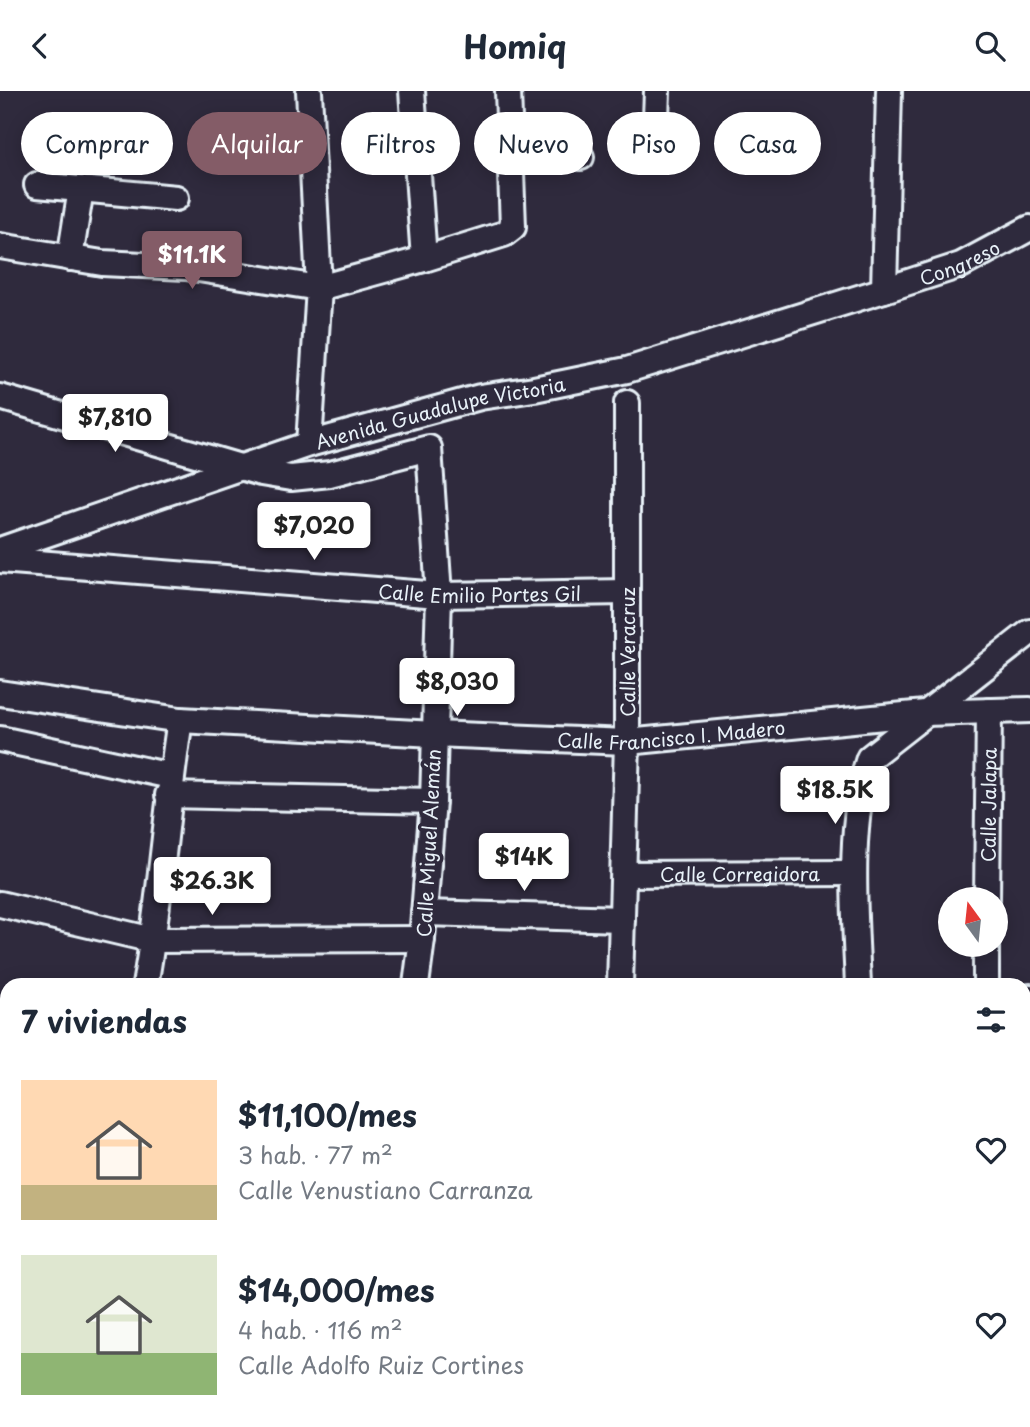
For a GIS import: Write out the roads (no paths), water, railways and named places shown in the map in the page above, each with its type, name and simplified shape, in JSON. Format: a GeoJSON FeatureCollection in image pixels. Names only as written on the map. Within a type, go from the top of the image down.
{"type":"FeatureCollection","features":[{"type":"Feature","properties":{"kind":"street"},"geometry":{"type":"LineString","coordinates":[[309,91],[319,288],[309,445]]}},
{"type":"Feature","properties":{"kind":"street"},"geometry":{"type":"LineString","coordinates":[[412,91],[424,259]]}},
{"type":"Feature","properties":{"kind":"street"},"geometry":{"type":"LineString","coordinates":[[508,91],[508,112]]}},
{"type":"Feature","properties":{"kind":"street"},"geometry":{"type":"LineString","coordinates":[[656,112],[657,91]]}},
{"type":"Feature","properties":{"kind":"street"},"geometry":{"type":"LineString","coordinates":[[884,290],[889,91]]}},
{"type":"Feature","properties":{"kind":"street"},"geometry":{"type":"LineString","coordinates":[[0,246],[102,263],[186,267],[319,288],[504,234],[513,227],[510,175]]}},
{"type":"Feature","properties":{"kind":"street"},"geometry":{"type":"LineString","coordinates":[[37,184],[176,198]]}},
{"type":"Feature","properties":{"kind":"street"},"geometry":{"type":"LineString","coordinates":[[70,258],[81,189]]}},
{"type":"Feature","properties":{"kind":"street","name":"Congreso"},"geometry":{"type":"LineString","coordinates":[[884,290],[961,265],[1030,228]]}},
{"type":"Feature","properties":{"kind":"street","name":"Avenida Guadalupe Victoria"},"geometry":{"type":"LineString","coordinates":[[0,550],[309,445],[480,397],[627,370],[884,290]]}},
{"type":"Feature","properties":{"kind":"street"},"geometry":{"type":"LineString","coordinates":[[0,397],[242,467]]}},
{"type":"Feature","properties":{"kind":"street","name":"Calle Veracruz"},"geometry":{"type":"LineString","coordinates":[[620,978],[627,741],[627,403]]}},
{"type":"Feature","properties":{"kind":"street","name":"Calle Miguel Alemán"},"geometry":{"type":"LineString","coordinates":[[242,467],[291,478],[330,474],[429,448],[439,594],[433,801],[417,978]]}},
{"type":"Feature","properties":{"kind":"street","name":"Calle Emilio Portes Gil"},"geometry":{"type":"LineString","coordinates":[[0,560],[439,594],[627,592]]}},
{"type":"Feature","properties":{"kind":"street"},"geometry":{"type":"LineString","coordinates":[[859,978],[853,873],[863,778],[869,758],[1030,632]]}},
{"type":"Feature","properties":{"kind":"street","name":"Calle Francisco I. Madero"},"geometry":{"type":"LineString","coordinates":[[0,693],[180,720],[627,741],[925,713],[1030,710]]}},
{"type":"Feature","properties":{"kind":"street","name":"Calle Jalapa"},"geometry":{"type":"LineString","coordinates":[[987,887],[989,711]]}},
{"type":"Feature","properties":{"kind":"street"},"geometry":{"type":"LineString","coordinates":[[146,978],[180,720]]}},
{"type":"Feature","properties":{"kind":"street"},"geometry":{"type":"LineString","coordinates":[[0,739],[170,785],[433,801]]}},
{"type":"Feature","properties":{"kind":"street","name":"Calle Corregidora"},"geometry":{"type":"LineString","coordinates":[[624,874],[853,873]]}},
{"type":"Feature","properties":{"kind":"street"},"geometry":{"type":"LineString","coordinates":[[0,904],[153,940],[422,939]]}},
{"type":"Feature","properties":{"kind":"street"},"geometry":{"type":"LineString","coordinates":[[424,913],[622,919]]}},
{"type":"Feature","properties":{"kind":"street"},"geometry":{"type":"LineString","coordinates":[[986,957],[986,978]]}}]}
